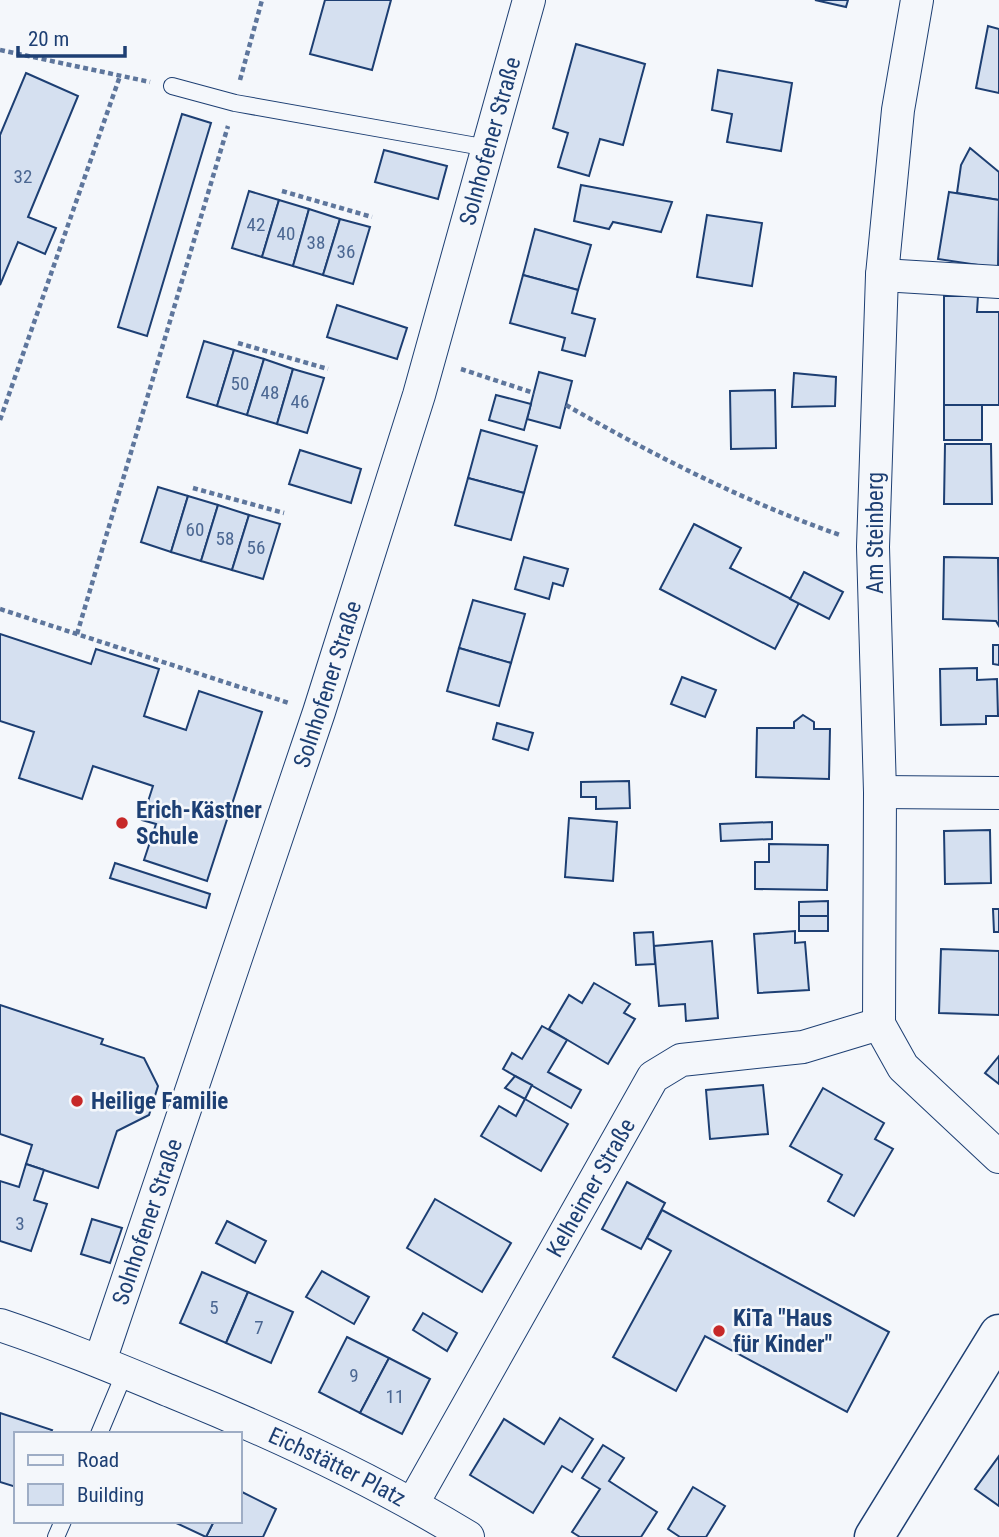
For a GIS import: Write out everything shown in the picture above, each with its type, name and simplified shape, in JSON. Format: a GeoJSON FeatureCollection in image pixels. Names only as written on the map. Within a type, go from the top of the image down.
{"type":"FeatureCollection","features":[{"type":"Feature","properties":{"kind":"street","name":"Solnhofener Straße"},"geometry":{"type":"LineString","coordinates":[[113,1367],[431,358],[528,0]]}},
{"type":"Feature","properties":{"kind":"street","name":"Am Steinberg"},"geometry":{"type":"LineString","coordinates":[[917,0],[898,110],[882,275],[873,547],[880,792],[879,1024],[903,1067],[999,1157]]}},
{"type":"Feature","properties":{"kind":"street"},"geometry":{"type":"LineString","coordinates":[[882,275],[999,282]]}},
{"type":"Feature","properties":{"kind":"street"},"geometry":{"type":"LineString","coordinates":[[880,792],[999,793]]}},
{"type":"Feature","properties":{"kind":"street","name":"Kelheimer Straße"},"geometry":{"type":"LineString","coordinates":[[412,1503],[653,1077],[681,1060],[803,1047],[879,1024]]}},
{"type":"Feature","properties":{"kind":"street","name":"Eichstätter Platz"},"geometry":{"type":"LineString","coordinates":[[0,1325],[113,1367],[263,1429],[412,1503],[468,1537]]}},
{"type":"Feature","properties":{"kind":"street"},"geometry":{"type":"LineString","coordinates":[[874,1537],[999,1334]]}},
{"type":"Feature","properties":{"kind":"lane"},"geometry":{"type":"LineString","coordinates":[[172,86],[234,103],[488,148]]}},
{"type":"Feature","properties":{"kind":"lane"},"geometry":{"type":"LineString","coordinates":[[99,1432],[113,1367]]}},
{"type":"Feature","properties":{"kind":"path"},"geometry":{"type":"LineString","coordinates":[[77,634],[262,0]]}},
{"type":"Feature","properties":{"kind":"path"},"geometry":{"type":"LineString","coordinates":[[0,50],[172,86]]}},
{"type":"Feature","properties":{"kind":"path"},"geometry":{"type":"LineString","coordinates":[[0,420],[120,76]]}},
{"type":"Feature","properties":{"kind":"path"},"geometry":{"type":"LineString","coordinates":[[282,191],[372,217]]}},
{"type":"Feature","properties":{"kind":"path"},"geometry":{"type":"LineString","coordinates":[[238,343],[328,369]]}},
{"type":"Feature","properties":{"kind":"path"},"geometry":{"type":"LineString","coordinates":[[431,358],[534,393]]}},
{"type":"Feature","properties":{"kind":"path"},"geometry":{"type":"LineString","coordinates":[[566,405],[640,448],[806,523],[873,547]]}},
{"type":"Feature","properties":{"kind":"path"},"geometry":{"type":"LineString","coordinates":[[193,488],[284,513]]}},
{"type":"Feature","properties":{"kind":"path"},"geometry":{"type":"LineString","coordinates":[[0,609],[319,712]]}},
{"type":"Feature","properties":{"kind":"building"},"geometry":{"type":"Polygon","coordinates":[[[325,0],[391,0],[372,70],[310,54],[325,0]]]}},
{"type":"Feature","properties":{"kind":"building"},"geometry":{"type":"Polygon","coordinates":[[[815,0],[848,0],[846,7],[815,0]]]}},
{"type":"Feature","properties":{"kind":"building"},"geometry":{"type":"Polygon","coordinates":[[[988,26],[999,29],[999,93],[976,88],[988,26]]]}},
{"type":"Feature","properties":{"kind":"building"},"geometry":{"type":"Polygon","coordinates":[[[576,44],[645,64],[623,145],[600,139],[589,176],[558,167],[568,133],[553,128],[576,44]]]}},
{"type":"Feature","properties":{"kind":"building"},"geometry":{"type":"Polygon","coordinates":[[[718,70],[792,83],[781,151],[727,142],[732,114],[712,110],[718,70]]]}},
{"type":"Feature","properties":{"kind":"building"},"geometry":{"type":"Polygon","coordinates":[[[26,73],[78,96],[28,217],[56,228],[45,254],[18,242],[0,285],[0,135],[26,73]]]}},
{"type":"Feature","properties":{"kind":"building"},"geometry":{"type":"Polygon","coordinates":[[[182,114],[211,123],[147,336],[118,327],[182,114]]]}},
{"type":"Feature","properties":{"kind":"building"},"geometry":{"type":"Polygon","coordinates":[[[970,148],[999,172],[999,200],[957,193],[961,165],[970,148]]]}},
{"type":"Feature","properties":{"kind":"building"},"geometry":{"type":"Polygon","coordinates":[[[384,150],[447,166],[438,199],[375,182],[384,150]]]}},
{"type":"Feature","properties":{"kind":"building"},"geometry":{"type":"Polygon","coordinates":[[[581,185],[672,202],[661,232],[613,222],[609,229],[574,221],[581,185]]]}},
{"type":"Feature","properties":{"kind":"building"},"geometry":{"type":"Polygon","coordinates":[[[249,191],[279,200],[262,257],[232,248],[249,191]]]}},
{"type":"Feature","properties":{"kind":"building"},"geometry":{"type":"Polygon","coordinates":[[[949,192],[999,200],[998,268],[938,259],[949,192]]]}},
{"type":"Feature","properties":{"kind":"building"},"geometry":{"type":"Polygon","coordinates":[[[279,200],[309,209],[293,266],[262,257],[279,200]]]}},
{"type":"Feature","properties":{"kind":"building"},"geometry":{"type":"Polygon","coordinates":[[[309,209],[340,219],[323,275],[293,266],[309,209]]]}},
{"type":"Feature","properties":{"kind":"building"},"geometry":{"type":"Polygon","coordinates":[[[707,215],[762,223],[752,286],[697,277],[707,215]]]}},
{"type":"Feature","properties":{"kind":"building"},"geometry":{"type":"Polygon","coordinates":[[[340,219],[370,227],[353,284],[323,275],[340,219]]]}},
{"type":"Feature","properties":{"kind":"building"},"geometry":{"type":"Polygon","coordinates":[[[535,229],[591,245],[578,290],[523,275],[535,229]]]}},
{"type":"Feature","properties":{"kind":"building"},"geometry":{"type":"Polygon","coordinates":[[[523,275],[578,290],[572,313],[595,319],[585,356],[562,350],[565,338],[510,323],[523,275]]]}},
{"type":"Feature","properties":{"kind":"building"},"geometry":{"type":"Polygon","coordinates":[[[944,296],[978,296],[977,312],[999,312],[999,405],[944,405],[944,296]]]}},
{"type":"Feature","properties":{"kind":"building"},"geometry":{"type":"Polygon","coordinates":[[[337,305],[407,328],[397,359],[327,337],[337,305]]]}},
{"type":"Feature","properties":{"kind":"building"},"geometry":{"type":"Polygon","coordinates":[[[204,341],[234,350],[217,406],[187,397],[204,341]]]}},
{"type":"Feature","properties":{"kind":"building"},"geometry":{"type":"Polygon","coordinates":[[[234,350],[264,359],[247,415],[217,406],[234,350]]]}},
{"type":"Feature","properties":{"kind":"building"},"geometry":{"type":"Polygon","coordinates":[[[264,359],[293,369],[277,424],[247,415],[264,359]]]}},
{"type":"Feature","properties":{"kind":"building"},"geometry":{"type":"Polygon","coordinates":[[[293,369],[324,378],[307,433],[277,424],[293,369]]]}},
{"type":"Feature","properties":{"kind":"building"},"geometry":{"type":"Polygon","coordinates":[[[539,372],[572,381],[560,428],[527,419],[539,372]]]}},
{"type":"Feature","properties":{"kind":"building"},"geometry":{"type":"Polygon","coordinates":[[[794,373],[836,377],[835,406],[792,407],[794,373]]]}},
{"type":"Feature","properties":{"kind":"building"},"geometry":{"type":"Polygon","coordinates":[[[775,390],[776,448],[731,449],[730,391],[775,390]]]}},
{"type":"Feature","properties":{"kind":"building"},"geometry":{"type":"Polygon","coordinates":[[[496,395],[531,404],[524,430],[489,420],[496,395]]]}},
{"type":"Feature","properties":{"kind":"building"},"geometry":{"type":"Polygon","coordinates":[[[944,405],[982,405],[982,440],[944,440],[944,405]]]}},
{"type":"Feature","properties":{"kind":"building"},"geometry":{"type":"Polygon","coordinates":[[[481,430],[537,446],[524,493],[468,478],[481,430]]]}},
{"type":"Feature","properties":{"kind":"building"},"geometry":{"type":"Polygon","coordinates":[[[945,444],[991,444],[992,504],[944,504],[945,444]]]}},
{"type":"Feature","properties":{"kind":"building"},"geometry":{"type":"Polygon","coordinates":[[[300,450],[361,469],[351,503],[289,484],[300,450]]]}},
{"type":"Feature","properties":{"kind":"building"},"geometry":{"type":"Polygon","coordinates":[[[468,478],[524,493],[511,540],[455,525],[468,478]]]}},
{"type":"Feature","properties":{"kind":"building"},"geometry":{"type":"Polygon","coordinates":[[[158,487],[188,496],[171,552],[141,542],[158,487]]]}},
{"type":"Feature","properties":{"kind":"building"},"geometry":{"type":"Polygon","coordinates":[[[188,496],[218,505],[201,561],[171,552],[188,496]]]}},
{"type":"Feature","properties":{"kind":"building"},"geometry":{"type":"Polygon","coordinates":[[[218,505],[249,515],[232,570],[201,561],[218,505]]]}},
{"type":"Feature","properties":{"kind":"building"},"geometry":{"type":"Polygon","coordinates":[[[249,515],[280,524],[263,579],[232,570],[249,515]]]}},
{"type":"Feature","properties":{"kind":"building"},"geometry":{"type":"Polygon","coordinates":[[[694,524],[741,548],[730,568],[799,603],[775,649],[660,589],[694,524]]]}},
{"type":"Feature","properties":{"kind":"building"},"geometry":{"type":"Polygon","coordinates":[[[524,557],[568,569],[563,586],[553,583],[549,599],[515,589],[524,557]]]}},
{"type":"Feature","properties":{"kind":"building"},"geometry":{"type":"Polygon","coordinates":[[[944,557],[998,558],[999,626],[996,621],[943,619],[944,557]]]}},
{"type":"Feature","properties":{"kind":"building"},"geometry":{"type":"Polygon","coordinates":[[[804,572],[843,592],[829,619],[790,599],[804,572]]]}},
{"type":"Feature","properties":{"kind":"building"},"geometry":{"type":"Polygon","coordinates":[[[473,600],[525,614],[511,663],[459,648],[473,600]]]}},
{"type":"Feature","properties":{"kind":"building"},"geometry":{"type":"Polygon","coordinates":[[[0,634],[91,664],[96,649],[159,669],[144,716],[186,730],[199,691],[262,712],[207,881],[144,860],[156,824],[142,820],[153,786],[93,766],[82,799],[19,778],[34,732],[0,721],[0,634]]]}},
{"type":"Feature","properties":{"kind":"building"},"geometry":{"type":"Polygon","coordinates":[[[993,645],[999,645],[999,665],[993,664],[993,645]]]}},
{"type":"Feature","properties":{"kind":"building"},"geometry":{"type":"Polygon","coordinates":[[[459,648],[511,663],[499,706],[447,691],[459,648]]]}},
{"type":"Feature","properties":{"kind":"building"},"geometry":{"type":"Polygon","coordinates":[[[977,668],[977,680],[997,679],[998,716],[986,716],[986,724],[941,725],[940,669],[977,668]]]}},
{"type":"Feature","properties":{"kind":"building"},"geometry":{"type":"Polygon","coordinates":[[[682,677],[716,690],[705,717],[671,704],[682,677]]]}},
{"type":"Feature","properties":{"kind":"building"},"geometry":{"type":"Polygon","coordinates":[[[803,715],[814,722],[814,729],[830,729],[829,779],[756,777],[757,728],[794,728],[794,722],[803,715]]]}},
{"type":"Feature","properties":{"kind":"building"},"geometry":{"type":"Polygon","coordinates":[[[497,723],[533,733],[528,750],[493,739],[497,723]]]}},
{"type":"Feature","properties":{"kind":"building"},"geometry":{"type":"Polygon","coordinates":[[[629,781],[630,808],[596,809],[596,797],[581,797],[581,782],[629,781]]]}},
{"type":"Feature","properties":{"kind":"building"},"geometry":{"type":"Polygon","coordinates":[[[569,818],[617,822],[613,881],[565,877],[569,818]]]}},
{"type":"Feature","properties":{"kind":"building"},"geometry":{"type":"Polygon","coordinates":[[[772,822],[772,839],[721,841],[720,824],[772,822]]]}},
{"type":"Feature","properties":{"kind":"building"},"geometry":{"type":"Polygon","coordinates":[[[990,830],[991,883],[945,884],[944,831],[990,830]]]}},
{"type":"Feature","properties":{"kind":"building"},"geometry":{"type":"Polygon","coordinates":[[[769,844],[828,845],[827,890],[755,889],[755,862],[769,862],[769,844]]]}},
{"type":"Feature","properties":{"kind":"building"},"geometry":{"type":"Polygon","coordinates":[[[115,863],[210,894],[206,908],[110,878],[115,863]]]}},
{"type":"Feature","properties":{"kind":"building"},"geometry":{"type":"Polygon","coordinates":[[[828,901],[828,916],[799,916],[799,902],[828,901]]]}},
{"type":"Feature","properties":{"kind":"building"},"geometry":{"type":"Polygon","coordinates":[[[993,909],[999,909],[999,932],[994,932],[993,909]]]}},
{"type":"Feature","properties":{"kind":"building"},"geometry":{"type":"Polygon","coordinates":[[[799,916],[828,916],[828,931],[799,931],[799,916]]]}},
{"type":"Feature","properties":{"kind":"building"},"geometry":{"type":"Polygon","coordinates":[[[795,931],[795,943],[805,942],[809,990],[758,993],[754,934],[795,931]]]}},
{"type":"Feature","properties":{"kind":"building"},"geometry":{"type":"Polygon","coordinates":[[[653,932],[655,964],[636,965],[634,933],[653,932]]]}},
{"type":"Feature","properties":{"kind":"building"},"geometry":{"type":"Polygon","coordinates":[[[712,941],[718,1018],[686,1021],[685,1004],[659,1006],[654,946],[712,941]]]}},
{"type":"Feature","properties":{"kind":"building"},"geometry":{"type":"Polygon","coordinates":[[[941,949],[999,951],[999,1015],[939,1013],[941,949]]]}},
{"type":"Feature","properties":{"kind":"building"},"geometry":{"type":"Polygon","coordinates":[[[594,983],[630,1004],[624,1013],[635,1019],[608,1064],[549,1029],[569,995],[582,1003],[594,983]]]}},
{"type":"Feature","properties":{"kind":"building","name":"Heilige Familie"},"geometry":{"type":"Polygon","coordinates":[[[0,1005],[103,1039],[101,1044],[144,1058],[158,1086],[149,1115],[117,1131],[98,1188],[26,1164],[32,1145],[0,1134],[0,1005]]]}},
{"type":"Feature","properties":{"kind":"building"},"geometry":{"type":"Polygon","coordinates":[[[542,1026],[567,1040],[548,1072],[581,1090],[571,1108],[503,1069],[512,1053],[522,1059],[542,1026]]]}},
{"type":"Feature","properties":{"kind":"building"},"geometry":{"type":"Polygon","coordinates":[[[999,1056],[999,1084],[985,1073],[999,1056]]]}},
{"type":"Feature","properties":{"kind":"building"},"geometry":{"type":"Polygon","coordinates":[[[515,1076],[532,1085],[525,1099],[505,1088],[515,1076]]]}},
{"type":"Feature","properties":{"kind":"building"},"geometry":{"type":"Polygon","coordinates":[[[763,1085],[768,1134],[710,1139],[706,1090],[763,1085]]]}},
{"type":"Feature","properties":{"kind":"building"},"geometry":{"type":"Polygon","coordinates":[[[823,1088],[884,1123],[875,1139],[893,1149],[854,1216],[828,1201],[842,1175],[790,1146],[823,1088]]]}},
{"type":"Feature","properties":{"kind":"building"},"geometry":{"type":"Polygon","coordinates":[[[525,1099],[568,1124],[541,1171],[481,1136],[499,1106],[516,1116],[525,1099]]]}},
{"type":"Feature","properties":{"kind":"building"},"geometry":{"type":"Polygon","coordinates":[[[26,1164],[44,1170],[34,1200],[47,1204],[31,1251],[0,1241],[0,1181],[19,1187],[26,1164]]]}},
{"type":"Feature","properties":{"kind":"building"},"geometry":{"type":"Polygon","coordinates":[[[627,1182],[665,1203],[641,1249],[602,1229],[627,1182]]]}},
{"type":"Feature","properties":{"kind":"building"},"geometry":{"type":"Polygon","coordinates":[[[435,1199],[511,1243],[482,1292],[407,1248],[435,1199]]]}},
{"type":"Feature","properties":{"kind":"building"},"geometry":{"type":"Polygon","coordinates":[[[662,1210],[889,1332],[847,1412],[705,1336],[676,1391],[613,1357],[671,1251],[647,1238],[662,1210]]]}},
{"type":"Feature","properties":{"kind":"building"},"geometry":{"type":"Polygon","coordinates":[[[92,1219],[122,1228],[110,1263],[81,1254],[92,1219]]]}},
{"type":"Feature","properties":{"kind":"building"},"geometry":{"type":"Polygon","coordinates":[[[227,1221],[266,1241],[255,1263],[216,1243],[227,1221]]]}},
{"type":"Feature","properties":{"kind":"building"},"geometry":{"type":"Polygon","coordinates":[[[322,1271],[369,1297],[354,1324],[306,1297],[322,1271]]]}},
{"type":"Feature","properties":{"kind":"building"},"geometry":{"type":"Polygon","coordinates":[[[202,1272],[248,1292],[226,1343],[180,1323],[202,1272]]]}},
{"type":"Feature","properties":{"kind":"building"},"geometry":{"type":"Polygon","coordinates":[[[248,1292],[293,1312],[271,1363],[226,1343],[248,1292]]]}},
{"type":"Feature","properties":{"kind":"building"},"geometry":{"type":"Polygon","coordinates":[[[423,1313],[457,1333],[447,1351],[413,1330],[423,1313]]]}},
{"type":"Feature","properties":{"kind":"building"},"geometry":{"type":"Polygon","coordinates":[[[347,1337],[389,1358],[360,1413],[319,1392],[347,1337]]]}},
{"type":"Feature","properties":{"kind":"building"},"geometry":{"type":"Polygon","coordinates":[[[389,1358],[430,1379],[402,1434],[360,1413],[389,1358]]]}},
{"type":"Feature","properties":{"kind":"building"},"geometry":{"type":"Polygon","coordinates":[[[0,1413],[52,1430],[14,1432],[14,1486],[0,1482],[0,1413]]]}},
{"type":"Feature","properties":{"kind":"building"},"geometry":{"type":"Polygon","coordinates":[[[560,1418],[593,1439],[572,1472],[562,1466],[533,1513],[470,1475],[504,1419],[544,1444],[560,1418]]]}},
{"type":"Feature","properties":{"kind":"building"},"geometry":{"type":"Polygon","coordinates":[[[603,1445],[624,1458],[609,1481],[657,1512],[641,1537],[580,1537],[572,1532],[600,1489],[582,1478],[603,1445]]]}},
{"type":"Feature","properties":{"kind":"building"},"geometry":{"type":"Polygon","coordinates":[[[999,1456],[999,1506],[975,1489],[999,1456]]]}},
{"type":"Feature","properties":{"kind":"building"},"geometry":{"type":"Polygon","coordinates":[[[693,1487],[725,1506],[706,1537],[680,1537],[668,1529],[693,1487]]]}},
{"type":"Feature","properties":{"kind":"building"},"geometry":{"type":"Polygon","coordinates":[[[242,1492],[276,1509],[263,1537],[206,1537],[213,1523],[242,1523],[242,1492]]]}},
{"type":"Feature","properties":{"kind":"building"},"geometry":{"type":"Polygon","coordinates":[[[176,1523],[213,1523],[206,1537],[176,1523]]]}},
{"type":"Feature","properties":{"kind":"place","name":"Erich-Kästner Schule"},"geometry":{"type":"Point","coordinates":[122,823]}},
{"type":"Feature","properties":{"kind":"place","name":"Heilige Familie"},"geometry":{"type":"Point","coordinates":[77,1101]}},
{"type":"Feature","properties":{"kind":"place","name":"KiTa \"Haus für Kinder\""},"geometry":{"type":"Point","coordinates":[719,1331]}}]}
